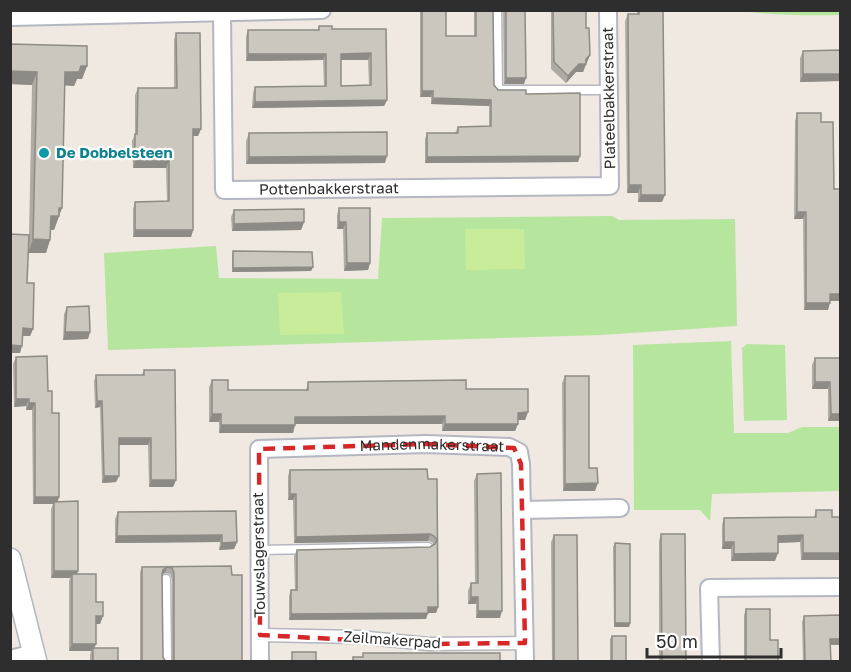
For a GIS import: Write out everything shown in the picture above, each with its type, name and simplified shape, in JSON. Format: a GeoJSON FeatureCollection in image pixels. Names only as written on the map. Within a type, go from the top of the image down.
{"type":"FeatureCollection","features":[{"type":"Feature","properties":{"kind":"street"},"geometry":{"type":"LineString","coordinates":[[10,17],[321,10]]}},
{"type":"Feature","properties":{"kind":"street","name":"Plateelbakkerstraat"},"geometry":{"type":"LineString","coordinates":[[608,10],[610,186]]}},
{"type":"Feature","properties":{"kind":"street","name":"Pottenbakkerstraat"},"geometry":{"type":"LineString","coordinates":[[222,13],[224,189],[610,186]]}},
{"type":"Feature","properties":{"kind":"street","name":"Mandenmakerstraat"},"geometry":{"type":"LineString","coordinates":[[259,449],[426,444],[514,448],[519,452],[521,458],[522,510]]}},
{"type":"Feature","properties":{"kind":"street","name":"Touwslagerstraat"},"geometry":{"type":"LineString","coordinates":[[259,449],[260,662]]}},
{"type":"Feature","properties":{"kind":"street"},"geometry":{"type":"LineString","coordinates":[[525,662],[522,510],[620,508]]}},
{"type":"Feature","properties":{"kind":"street"},"geometry":{"type":"LineString","coordinates":[[10,559],[35,657],[10,659]]}},
{"type":"Feature","properties":{"kind":"street"},"geometry":{"type":"LineString","coordinates":[[711,662],[709,588],[840,586]]}},
{"type":"Feature","properties":{"kind":"street","name":"Zeilmakerpad"},"geometry":{"type":"LineString","coordinates":[[260,634],[358,637],[429,644],[525,643]]}},
{"type":"Feature","properties":{"kind":"lane"},"geometry":{"type":"LineString","coordinates":[[497,10],[498,90],[609,90]]}},
{"type":"Feature","properties":{"kind":"lane"},"geometry":{"type":"LineString","coordinates":[[259,550],[428,547]]}},
{"type":"Feature","properties":{"kind":"lane"},"geometry":{"type":"LineString","coordinates":[[166,579],[167,662]]}},
{"type":"Feature","properties":{"kind":"highlighted area"},"geometry":{"type":"Polygon","coordinates":[[[426,444],[514,448],[521,464],[525,643],[429,644],[260,635],[259,449],[426,444]]]}},
{"type":"Feature","properties":{"kind":"green space"},"geometry":{"type":"Polygon","coordinates":[[[840,10],[840,15],[739,11],[840,10]]]}},
{"type":"Feature","properties":{"kind":"green space"},"geometry":{"type":"Polygon","coordinates":[[[612,216],[619,220],[735,219],[737,326],[601,335],[108,350],[104,253],[216,246],[219,278],[378,279],[382,218],[612,216]]]}},
{"type":"Feature","properties":{"kind":"green space"},"geometry":{"type":"Polygon","coordinates":[[[465,229],[524,229],[525,269],[466,270],[465,229]]]}},
{"type":"Feature","properties":{"kind":"green space"},"geometry":{"type":"Polygon","coordinates":[[[341,292],[344,334],[280,335],[278,293],[341,292]]]}},
{"type":"Feature","properties":{"kind":"green space"},"geometry":{"type":"Polygon","coordinates":[[[731,341],[734,433],[788,433],[802,427],[840,427],[840,491],[712,494],[710,521],[700,510],[634,510],[633,345],[731,341]]]}},
{"type":"Feature","properties":{"kind":"green space"},"geometry":{"type":"Polygon","coordinates":[[[747,344],[785,345],[787,420],[744,421],[742,348],[747,344]]]}},
{"type":"Feature","properties":{"kind":"building"},"geometry":{"type":"Polygon","coordinates":[[[422,10],[446,10],[446,36],[476,36],[476,10],[493,10],[494,85],[498,90],[526,90],[526,94],[580,93],[580,156],[427,157],[427,133],[458,133],[458,127],[491,126],[491,100],[433,98],[433,91],[422,91],[422,10]]]}},
{"type":"Feature","properties":{"kind":"building"},"geometry":{"type":"Polygon","coordinates":[[[506,10],[525,10],[526,78],[506,78],[506,10]]]}},
{"type":"Feature","properties":{"kind":"building"},"geometry":{"type":"Polygon","coordinates":[[[553,10],[586,10],[590,55],[586,59],[586,64],[579,64],[568,76],[554,62],[553,10]]]}},
{"type":"Feature","properties":{"kind":"building"},"geometry":{"type":"Polygon","coordinates":[[[639,10],[663,10],[665,195],[641,195],[641,185],[629,185],[628,14],[639,14],[639,10]]]}},
{"type":"Feature","properties":{"kind":"building"},"geometry":{"type":"Polygon","coordinates":[[[319,26],[332,26],[332,29],[386,29],[387,100],[255,102],[255,87],[326,86],[326,54],[248,54],[248,30],[319,30],[319,26]],[[371,53],[341,54],[341,86],[371,85],[371,53]]]}},
{"type":"Feature","properties":{"kind":"building"},"geometry":{"type":"Polygon","coordinates":[[[176,33],[200,33],[201,129],[193,129],[193,230],[135,230],[135,202],[169,201],[169,161],[135,161],[135,134],[137,134],[138,88],[177,88],[176,33]]]}},
{"type":"Feature","properties":{"kind":"building","name":"De Dobbelsteen"},"geometry":{"type":"Polygon","coordinates":[[[10,44],[87,46],[87,66],[81,66],[79,72],[65,72],[62,208],[59,208],[59,216],[51,216],[50,240],[33,239],[37,72],[10,71],[10,44]]]}},
{"type":"Feature","properties":{"kind":"building"},"geometry":{"type":"Polygon","coordinates":[[[840,50],[840,74],[803,74],[803,51],[840,50]]]}},
{"type":"Feature","properties":{"kind":"building"},"geometry":{"type":"Polygon","coordinates":[[[797,113],[821,113],[821,122],[833,122],[834,189],[840,189],[840,294],[830,294],[830,303],[806,303],[806,212],[797,212],[797,113]]]}},
{"type":"Feature","properties":{"kind":"building"},"geometry":{"type":"Polygon","coordinates":[[[387,132],[387,156],[249,157],[249,133],[387,132]]]}},
{"type":"Feature","properties":{"kind":"building"},"geometry":{"type":"Polygon","coordinates":[[[339,208],[370,208],[370,263],[347,263],[346,222],[339,222],[339,208]]]}},
{"type":"Feature","properties":{"kind":"building"},"geometry":{"type":"Polygon","coordinates":[[[304,209],[304,222],[234,224],[234,210],[304,209]]]}},
{"type":"Feature","properties":{"kind":"building"},"geometry":{"type":"Polygon","coordinates":[[[10,234],[29,235],[27,283],[34,283],[33,329],[23,328],[22,346],[10,345],[10,234]]]}},
{"type":"Feature","properties":{"kind":"building"},"geometry":{"type":"Polygon","coordinates":[[[233,251],[312,252],[313,267],[233,268],[233,251]]]}},
{"type":"Feature","properties":{"kind":"building"},"geometry":{"type":"Polygon","coordinates":[[[89,306],[90,332],[65,332],[67,307],[89,306]]]}},
{"type":"Feature","properties":{"kind":"building"},"geometry":{"type":"Polygon","coordinates":[[[47,356],[48,391],[52,391],[52,413],[59,413],[59,497],[35,497],[35,403],[29,403],[29,399],[16,399],[16,357],[47,356]]]}},
{"type":"Feature","properties":{"kind":"building"},"geometry":{"type":"Polygon","coordinates":[[[815,358],[840,358],[840,414],[831,414],[830,382],[815,382],[815,358]]]}},
{"type":"Feature","properties":{"kind":"building"},"geometry":{"type":"Polygon","coordinates":[[[144,370],[175,370],[176,480],[151,480],[151,438],[119,438],[119,476],[104,476],[102,401],[97,401],[96,375],[144,375],[144,370]]]}},
{"type":"Feature","properties":{"kind":"building"},"geometry":{"type":"Polygon","coordinates":[[[565,376],[589,376],[589,468],[597,468],[598,483],[565,484],[565,376]]]}},
{"type":"Feature","properties":{"kind":"building"},"geometry":{"type":"Polygon","coordinates":[[[212,380],[228,380],[228,390],[308,390],[308,382],[466,380],[466,389],[528,389],[528,412],[518,413],[518,424],[445,424],[445,416],[295,417],[295,425],[221,425],[221,414],[212,414],[212,380]]]}},
{"type":"Feature","properties":{"kind":"building"},"geometry":{"type":"Polygon","coordinates":[[[427,469],[428,479],[437,479],[438,607],[428,607],[428,613],[291,614],[291,590],[297,590],[297,550],[430,547],[437,540],[430,534],[296,537],[296,494],[290,494],[290,470],[427,469]]]}},
{"type":"Feature","properties":{"kind":"building"},"geometry":{"type":"Polygon","coordinates":[[[501,473],[502,611],[478,611],[478,597],[471,597],[471,583],[478,583],[477,474],[501,473]]]}},
{"type":"Feature","properties":{"kind":"building"},"geometry":{"type":"Polygon","coordinates":[[[78,501],[78,571],[54,571],[54,502],[78,501]]]}},
{"type":"Feature","properties":{"kind":"building"},"geometry":{"type":"Polygon","coordinates":[[[816,510],[832,510],[832,517],[840,517],[840,553],[803,553],[803,535],[778,536],[778,553],[734,554],[734,542],[724,542],[724,518],[816,517],[816,510]]]}},
{"type":"Feature","properties":{"kind":"building"},"geometry":{"type":"Polygon","coordinates":[[[236,511],[237,542],[222,543],[222,535],[117,536],[118,512],[236,511]]]}},
{"type":"Feature","properties":{"kind":"building"},"geometry":{"type":"Polygon","coordinates":[[[661,534],[685,534],[686,662],[662,662],[661,534]]]}},
{"type":"Feature","properties":{"kind":"building"},"geometry":{"type":"Polygon","coordinates":[[[554,535],[577,535],[578,662],[554,662],[554,535]]]}},
{"type":"Feature","properties":{"kind":"building"},"geometry":{"type":"Polygon","coordinates":[[[615,543],[630,544],[630,623],[615,623],[615,543]]]}},
{"type":"Feature","properties":{"kind":"building"},"geometry":{"type":"Polygon","coordinates":[[[231,566],[232,575],[242,575],[242,662],[169,662],[174,660],[174,573],[172,568],[167,567],[162,574],[163,657],[166,662],[142,662],[142,567],[231,566]]]}},
{"type":"Feature","properties":{"kind":"building"},"geometry":{"type":"Polygon","coordinates":[[[72,574],[96,574],[96,602],[103,602],[103,616],[96,616],[96,644],[72,644],[72,574]]]}},
{"type":"Feature","properties":{"kind":"building"},"geometry":{"type":"Polygon","coordinates":[[[746,609],[770,609],[770,640],[778,640],[778,662],[746,662],[746,609]]]}},
{"type":"Feature","properties":{"kind":"building"},"geometry":{"type":"Polygon","coordinates":[[[840,615],[840,639],[830,639],[831,662],[805,662],[804,616],[840,615]]]}},
{"type":"Feature","properties":{"kind":"building"},"geometry":{"type":"Polygon","coordinates":[[[612,636],[626,636],[626,662],[612,662],[612,636]]]}},
{"type":"Feature","properties":{"kind":"building"},"geometry":{"type":"Polygon","coordinates":[[[93,648],[118,648],[118,662],[93,662],[93,648]]]}},
{"type":"Feature","properties":{"kind":"building"},"geometry":{"type":"Polygon","coordinates":[[[292,652],[316,652],[316,662],[292,662],[292,652]]]}},
{"type":"Feature","properties":{"kind":"building"},"geometry":{"type":"Polygon","coordinates":[[[363,653],[500,653],[500,662],[353,662],[353,657],[363,657],[363,653]]]}},
{"type":"Feature","properties":{"kind":"place","name":"De Dobbelsteen"},"geometry":{"type":"Point","coordinates":[44,153]}}]}
